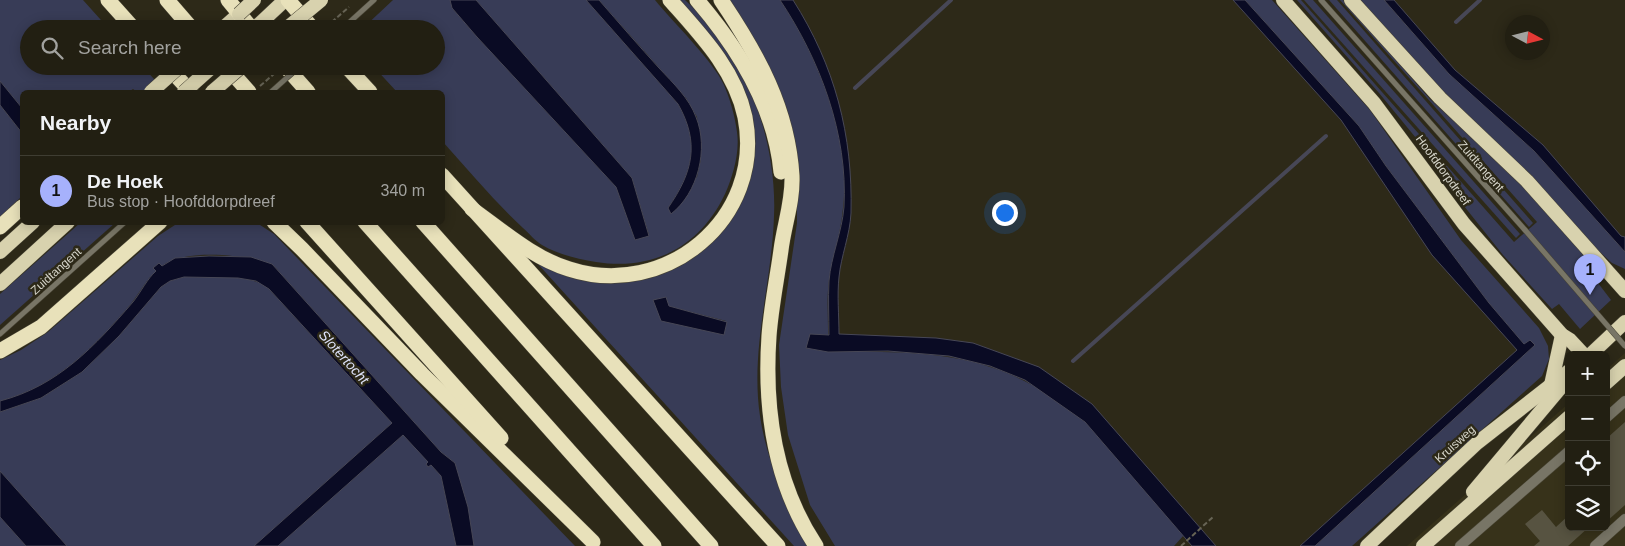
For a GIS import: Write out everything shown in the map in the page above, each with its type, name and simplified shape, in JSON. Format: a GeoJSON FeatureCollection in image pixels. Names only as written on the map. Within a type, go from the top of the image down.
{"type":"FeatureCollection","features":[{"type":"Feature","properties":{"kind":"highway"},"geometry":{"type":"LineString","coordinates":[[108,0],[126,20]]}},
{"type":"Feature","properties":{"kind":"highway"},"geometry":{"type":"LineString","coordinates":[[167,0],[184,20]]}},
{"type":"Feature","properties":{"kind":"highway"},"geometry":{"type":"LineString","coordinates":[[228,0],[245,20]]}},
{"type":"Feature","properties":{"kind":"highway"},"geometry":{"type":"LineString","coordinates":[[232,20],[254,0]]}},
{"type":"Feature","properties":{"kind":"highway"},"geometry":{"type":"LineString","coordinates":[[264,20],[287,0],[305,20]]}},
{"type":"Feature","properties":{"kind":"highway"},"geometry":{"type":"LineString","coordinates":[[291,20],[312,0]]}},
{"type":"Feature","properties":{"kind":"highway"},"geometry":{"type":"LineString","coordinates":[[297,20],[321,0]]}},
{"type":"Feature","properties":{"kind":"highway"},"geometry":{"type":"LineString","coordinates":[[472,209],[551,263],[582,273],[604,276],[634,275],[662,267],[688,253],[712,233],[730,207],[742,175],[746,158],[745,117],[734,84],[718,56],[670,0]]}},
{"type":"Feature","properties":{"kind":"highway"},"geometry":{"type":"LineString","coordinates":[[697,0],[728,39],[746,66],[772,127],[780,155],[784,229]]}},
{"type":"Feature","properties":{"kind":"highway"},"geometry":{"type":"LineString","coordinates":[[721,0],[765,72],[776,95],[785,128],[792,177],[791,201],[784,229],[769,334],[767,375],[769,419],[788,488],[807,532],[816,546]]}},
{"type":"Feature","properties":{"kind":"highway","name":"Hoofddorpdreef"},"geometry":{"type":"LineString","coordinates":[[1283,0],[1374,103],[1464,224],[1562,335],[1580,351]]}},
{"type":"Feature","properties":{"kind":"highway"},"geometry":{"type":"LineString","coordinates":[[1351,0],[1440,98],[1527,181],[1625,291]]}},
{"type":"Feature","properties":{"kind":"highway"},"geometry":{"type":"LineString","coordinates":[[153,90],[170,75]]}},
{"type":"Feature","properties":{"kind":"highway"},"geometry":{"type":"LineString","coordinates":[[175,75],[189,90]]}},
{"type":"Feature","properties":{"kind":"highway"},"geometry":{"type":"LineString","coordinates":[[186,90],[203,75]]}},
{"type":"Feature","properties":{"kind":"highway"},"geometry":{"type":"LineString","coordinates":[[214,90],[232,75]]}},
{"type":"Feature","properties":{"kind":"highway"},"geometry":{"type":"LineString","coordinates":[[237,75],[255,89]]}},
{"type":"Feature","properties":{"kind":"highway"},"geometry":{"type":"LineString","coordinates":[[286,75],[305,90]]}},
{"type":"Feature","properties":{"kind":"highway"},"geometry":{"type":"LineString","coordinates":[[354,75],[368,90]]}},
{"type":"Feature","properties":{"kind":"highway"},"geometry":{"type":"LineString","coordinates":[[445,178],[778,546]]}},
{"type":"Feature","properties":{"kind":"highway"},"geometry":{"type":"LineString","coordinates":[[0,227],[20,209]]}},
{"type":"Feature","properties":{"kind":"highway"},"geometry":{"type":"LineString","coordinates":[[0,252],[30,225]]}},
{"type":"Feature","properties":{"kind":"highway"},"geometry":{"type":"LineString","coordinates":[[0,284],[65,225]]}},
{"type":"Feature","properties":{"kind":"highway"},"geometry":{"type":"LineString","coordinates":[[0,351],[42,327],[157,225]]}},
{"type":"Feature","properties":{"kind":"highway"},"geometry":{"type":"LineString","coordinates":[[277,225],[422,374],[595,544]]}},
{"type":"Feature","properties":{"kind":"highway"},"geometry":{"type":"LineString","coordinates":[[310,225],[595,544]]}},
{"type":"Feature","properties":{"kind":"highway"},"geometry":{"type":"LineString","coordinates":[[368,225],[654,546]]}},
{"type":"Feature","properties":{"kind":"highway"},"geometry":{"type":"LineString","coordinates":[[426,225],[711,546]]}},
{"type":"Feature","properties":{"kind":"highway"},"geometry":{"type":"LineString","coordinates":[[1594,351],[1625,322]]}},
{"type":"Feature","properties":{"kind":"highway"},"geometry":{"type":"LineString","coordinates":[[1551,385],[1562,335]]}},
{"type":"Feature","properties":{"kind":"highway"},"geometry":{"type":"LineString","coordinates":[[1610,370],[1623,368]]}},
{"type":"Feature","properties":{"kind":"highway"},"geometry":{"type":"LineString","coordinates":[[1610,379],[1623,368]]}},
{"type":"Feature","properties":{"kind":"highway","name":"Kruisweg"},"geometry":{"type":"LineString","coordinates":[[1366,546],[1477,443],[1565,374]]}},
{"type":"Feature","properties":{"kind":"highway"},"geometry":{"type":"LineString","coordinates":[[1449,522],[1565,383]]}},
{"type":"Feature","properties":{"kind":"highway"},"geometry":{"type":"LineString","coordinates":[[1423,546],[1565,420]]}},
{"type":"Feature","properties":{"kind":"street"},"geometry":{"type":"LineString","coordinates":[[1610,414],[1625,401]]}},
{"type":"Feature","properties":{"kind":"street"},"geometry":{"type":"LineString","coordinates":[[1460,546],[1565,454]]}},
{"type":"Feature","properties":{"kind":"street"},"geometry":{"type":"LineString","coordinates":[[1595,546],[1625,519]]}},
{"type":"Feature","properties":{"kind":"lane"},"geometry":{"type":"LineString","coordinates":[[352,20],[374,0]]}},
{"type":"Feature","properties":{"kind":"lane","name":"Zuidtangent"},"geometry":{"type":"LineString","coordinates":[[1321,0],[1625,346]]}},
{"type":"Feature","properties":{"kind":"lane"},"geometry":{"type":"LineString","coordinates":[[273,90],[290,75]]}},
{"type":"Feature","properties":{"kind":"lane","name":"Zuidtangent"},"geometry":{"type":"LineString","coordinates":[[0,334],[122,225]]}},
{"type":"Feature","properties":{"kind":"path"},"geometry":{"type":"LineString","coordinates":[[335,20],[349,7]]}},
{"type":"Feature","properties":{"kind":"path"},"geometry":{"type":"LineString","coordinates":[[255,89],[273,75]]}},
{"type":"Feature","properties":{"kind":"path"},"geometry":{"type":"LineString","coordinates":[[1182,545],[1213,517]]}},
{"type":"Feature","properties":{"kind":"shaded area"},"geometry":{"type":"Polygon","coordinates":[[[0,0],[83,0],[101,20],[20,20],[20,75],[150,75],[164,90],[20,90],[20,106],[0,81],[0,0]]]}},
{"type":"Feature","properties":{"kind":"shaded area"},"geometry":{"type":"Polygon","coordinates":[[[393,0],[450,0],[452,8],[477,37],[616,187],[635,240],[649,235],[632,178],[476,0],[586,0],[678,104],[685,118],[691,145],[691,157],[683,182],[668,208],[697,177],[701,159],[697,117],[686,98],[599,0],[655,0],[719,76],[732,108],[738,140],[737,156],[728,187],[715,213],[688,241],[672,251],[637,263],[596,262],[569,256],[539,243],[482,186],[445,144],[445,90],[395,90],[381,75],[445,75],[445,20],[372,20],[393,0]]]}},
{"type":"Feature","properties":{"kind":"shaded area"},"geometry":{"type":"Polygon","coordinates":[[[674,0],[685,0],[712,26],[727,45],[751,91],[767,141],[774,192],[774,216],[758,366],[760,416],[773,467],[793,515],[809,546],[794,546],[537,263],[595,281],[619,282],[673,268],[691,259],[707,244],[741,193],[744,101],[674,0]],[[666,297],[661,321],[726,321],[668,306],[666,297]]]}},
{"type":"Feature","properties":{"kind":"shaded area"},"geometry":{"type":"Polygon","coordinates":[[[730,0],[780,0],[794,22],[819,72],[837,126],[844,181],[843,208],[828,288],[828,352],[932,355],[964,360],[994,368],[1024,381],[1054,398],[1093,429],[1184,535],[1174,546],[835,546],[810,505],[788,435],[781,387],[779,345],[797,223],[797,160],[730,0]]]}},
{"type":"Feature","properties":{"kind":"shaded area"},"geometry":{"type":"Polygon","coordinates":[[[1245,0],[1272,0],[1370,110],[1461,240],[1539,328],[1548,346],[1549,359],[1542,376],[1352,546],[1315,546],[1535,345],[1524,344],[1489,303],[1386,166],[1359,126],[1245,0]]]}},
{"type":"Feature","properties":{"kind":"shaded area"},"geometry":{"type":"Polygon","coordinates":[[[1297,0],[1301,0],[1514,242],[1537,222],[1340,0],[1343,0],[1430,99],[1518,180],[1605,277],[1598,283],[1611,300],[1580,329],[1559,304],[1552,309],[1503,255],[1464,206],[1416,138],[1379,93],[1297,0]]]}},
{"type":"Feature","properties":{"kind":"shaded area"},"geometry":{"type":"Polygon","coordinates":[[[1304,0],[1313,0],[1520,234],[1516,238],[1304,0]]]}},
{"type":"Feature","properties":{"kind":"shaded area"},"geometry":{"type":"Polygon","coordinates":[[[1329,0],[1337,0],[1533,223],[1529,227],[1329,0]]]}},
{"type":"Feature","properties":{"kind":"shaded area"},"geometry":{"type":"Polygon","coordinates":[[[1360,0],[1384,0],[1449,74],[1534,151],[1625,252],[1625,269],[1612,263],[1592,245],[1522,167],[1462,113],[1360,0]]]}},
{"type":"Feature","properties":{"kind":"shaded area"},"geometry":{"type":"Polygon","coordinates":[[[0,105],[20,130],[20,198],[0,218],[0,105]]]}},
{"type":"Feature","properties":{"kind":"shaded area"},"geometry":{"type":"Polygon","coordinates":[[[78,225],[113,225],[0,325],[0,294],[78,225]]]}},
{"type":"Feature","properties":{"kind":"shaded area"},"geometry":{"type":"Polygon","coordinates":[[[175,225],[260,225],[274,234],[575,546],[474,546],[455,463],[441,452],[274,266],[250,258],[200,255],[172,260],[162,266],[159,264],[154,268],[156,271],[130,305],[73,364],[39,386],[0,401],[0,360],[21,350],[48,332],[158,236],[175,225]]]}},
{"type":"Feature","properties":{"kind":"shaded area"},"geometry":{"type":"Polygon","coordinates":[[[184,277],[236,277],[266,286],[392,423],[254,546],[67,546],[0,471],[0,412],[41,398],[82,372],[119,336],[161,287],[170,281],[184,277]]]}},
{"type":"Feature","properties":{"kind":"shaded area"},"geometry":{"type":"Polygon","coordinates":[[[1625,353],[1625,546],[1407,546],[1565,407],[1565,531],[1610,531],[1610,366],[1625,353]]]}},
{"type":"Feature","properties":{"kind":"shaded area"},"geometry":{"type":"Polygon","coordinates":[[[403,435],[429,462],[429,466],[431,465],[441,476],[456,546],[278,546],[403,435]]]}},
{"type":"Feature","properties":{"kind":"shaded area"},"geometry":{"type":"Polygon","coordinates":[[[0,517],[26,546],[0,546],[0,517]]]}},
{"type":"Feature","properties":{"kind":"water"},"geometry":{"type":"Polygon","coordinates":[[[450,0],[476,0],[632,178],[649,236],[635,240],[616,187],[477,37],[452,8],[450,0]]]}},
{"type":"Feature","properties":{"kind":"water"},"geometry":{"type":"Polygon","coordinates":[[[586,0],[599,0],[680,91],[696,117],[700,129],[701,143],[698,170],[688,194],[671,214],[668,208],[683,182],[691,157],[689,132],[685,118],[678,104],[586,0]]]}},
{"type":"Feature","properties":{"kind":"water"},"geometry":{"type":"Polygon","coordinates":[[[780,0],[793,0],[808,25],[830,76],[839,102],[845,129],[851,184],[851,213],[839,277],[839,334],[936,338],[973,343],[1039,367],[1092,404],[1216,546],[1192,546],[1085,422],[1025,380],[990,366],[949,356],[888,351],[828,352],[806,348],[810,334],[829,335],[829,281],[843,216],[844,180],[836,125],[819,73],[807,47],[780,0]]]}},
{"type":"Feature","properties":{"kind":"water"},"geometry":{"type":"Polygon","coordinates":[[[1233,0],[1245,0],[1359,126],[1386,166],[1489,303],[1524,344],[1530,340],[1535,345],[1315,546],[1300,546],[1517,350],[1432,255],[1341,120],[1233,0]]]}},
{"type":"Feature","properties":{"kind":"water"},"geometry":{"type":"Polygon","coordinates":[[[1384,0],[1394,0],[1455,70],[1543,145],[1621,236],[1625,237],[1625,252],[1534,151],[1449,74],[1384,0]]]}},
{"type":"Feature","properties":{"kind":"water"},"geometry":{"type":"Polygon","coordinates":[[[0,81],[20,106],[20,130],[0,105],[0,81]]]}},
{"type":"Feature","properties":{"kind":"water","name":"Slotertocht"},"geometry":{"type":"Polygon","coordinates":[[[209,256],[251,257],[272,264],[441,452],[455,463],[468,507],[474,546],[456,546],[441,476],[431,465],[428,467],[426,464],[428,462],[403,435],[278,546],[254,546],[392,423],[269,289],[256,281],[238,278],[184,277],[170,281],[161,287],[119,336],[82,372],[41,398],[0,412],[0,401],[21,394],[58,375],[90,349],[133,302],[156,271],[153,268],[159,263],[162,266],[175,258],[209,256]]]}},
{"type":"Feature","properties":{"kind":"water"},"geometry":{"type":"Polygon","coordinates":[[[666,297],[669,306],[727,322],[724,335],[661,321],[653,300],[666,297]]]}},
{"type":"Feature","properties":{"kind":"water"},"geometry":{"type":"Polygon","coordinates":[[[0,471],[67,546],[26,546],[0,517],[0,471]]]}},
{"type":"Feature","properties":{"kind":"building"},"geometry":{"type":"Polygon","coordinates":[[[1625,422],[1625,505],[1610,518],[1610,441],[1610,435],[1625,422]]]}},
{"type":"Feature","properties":{"kind":"building"},"geometry":{"type":"Polygon","coordinates":[[[1542,510],[1556,527],[1565,519],[1565,531],[1585,531],[1568,546],[1534,546],[1540,541],[1525,524],[1542,510]]]}},
{"type":"Feature","properties":{"kind":"waterway"},"geometry":{"type":"LineString","coordinates":[[855,88],[951,0]]}},
{"type":"Feature","properties":{"kind":"waterway"},"geometry":{"type":"LineString","coordinates":[[1456,22],[1480,0]]}},
{"type":"Feature","properties":{"kind":"waterway"},"geometry":{"type":"LineString","coordinates":[[1073,361],[1326,136]]}},
{"type":"Feature","properties":{"kind":"place","name":"De Hoek"},"geometry":{"type":"Point","coordinates":[1590,295]}}]}
